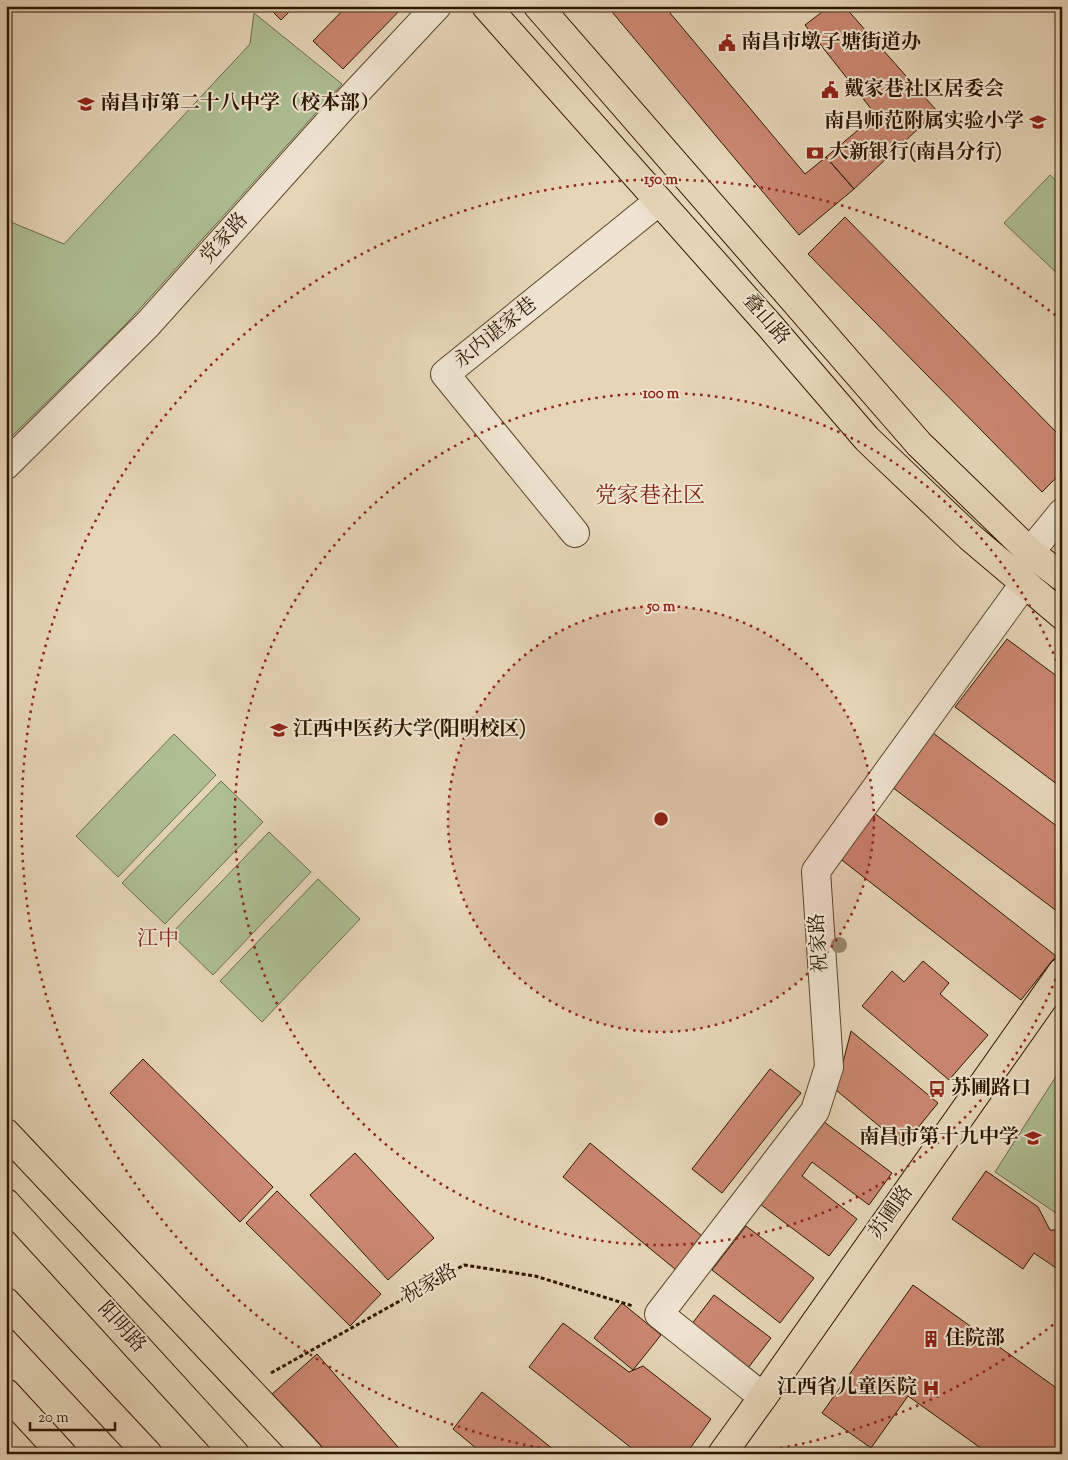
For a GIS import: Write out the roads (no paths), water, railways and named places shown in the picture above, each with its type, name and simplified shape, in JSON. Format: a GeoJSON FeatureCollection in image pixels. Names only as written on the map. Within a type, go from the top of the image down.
{"type":"FeatureCollection","features":[{"type":"Feature","properties":{"kind":"main road","name":"叠山路"},"geometry":{"type":"LineString","coordinates":[[486,6],[770,326],[867,439],[970,538],[1062,615]]}},
{"type":"Feature","properties":{"kind":"main road","name":"叠山路"},"geometry":{"type":"LineString","coordinates":[[538,6],[919,444],[1030,552],[1062,577]]}},
{"type":"Feature","properties":{"kind":"main road","name":"苏圃路"},"geometry":{"type":"LineString","coordinates":[[722,1454],[1062,972]]}},
{"type":"Feature","properties":{"kind":"main road"},"geometry":{"type":"LineString","coordinates":[[6,1133],[309,1454]]}},
{"type":"Feature","properties":{"kind":"main road","name":"阳明路"},"geometry":{"type":"LineString","coordinates":[[6,1203],[235,1454]]}},
{"type":"Feature","properties":{"kind":"main road"},"geometry":{"type":"LineString","coordinates":[[6,1302],[148,1454]]}},
{"type":"Feature","properties":{"kind":"main road"},"geometry":{"type":"LineString","coordinates":[[6,1393],[62,1454]]}},
{"type":"Feature","properties":{"kind":"street","name":"党家路"},"geometry":{"type":"LineString","coordinates":[[6,465],[148,324],[349,100],[437,6]]}},
{"type":"Feature","properties":{"kind":"street","name":"永内谌家巷"},"geometry":{"type":"LineString","coordinates":[[575,533],[445,374],[659,201]]}},
{"type":"Feature","properties":{"kind":"street"},"geometry":{"type":"LineString","coordinates":[[1030,552],[1062,513]]}},
{"type":"Feature","properties":{"kind":"street","name":"祝家路"},"geometry":{"type":"LineString","coordinates":[[763,1397],[659,1314],[815,1110],[829,1067],[816,871],[1024,584]]}},
{"type":"Feature","properties":{"kind":"place","name":"南昌市墩子塘街道办"},"geometry":{"type":"Point","coordinates":[727,43]}},
{"type":"Feature","properties":{"kind":"place","name":"戴家巷社区居委会"},"geometry":{"type":"Point","coordinates":[830,90]}},
{"type":"Feature","properties":{"kind":"place","name":"南昌市第二十八中学（校本部）"},"geometry":{"type":"Point","coordinates":[86,104]}},
{"type":"Feature","properties":{"kind":"place","name":"南昌师范附属实验小学"},"geometry":{"type":"Point","coordinates":[1038,122]}},
{"type":"Feature","properties":{"kind":"place","name":"大新银行(南昌分行)"},"geometry":{"type":"Point","coordinates":[815,153]}},
{"type":"Feature","properties":{"kind":"place","name":"江西中医药大学(阳明校区)"},"geometry":{"type":"Point","coordinates":[279,730]}},
{"type":"Feature","properties":{"kind":"place","name":"苏圃路口"},"geometry":{"type":"Point","coordinates":[937,1089]}},
{"type":"Feature","properties":{"kind":"place","name":"南昌市第十九中学"},"geometry":{"type":"Point","coordinates":[1033,1138]}},
{"type":"Feature","properties":{"kind":"place","name":"住院部"},"geometry":{"type":"Point","coordinates":[931,1339]}},
{"type":"Feature","properties":{"kind":"place","name":"江西省儿童医院"},"geometry":{"type":"Point","coordinates":[931,1388]}},
{"type":"Feature","properties":{"kind":"district","name":"党家巷社区"},"geometry":{"type":"Point","coordinates":[650,497]}},
{"type":"Feature","properties":{"kind":"district","name":"江中"},"geometry":{"type":"Point","coordinates":[158,940]}}]}
